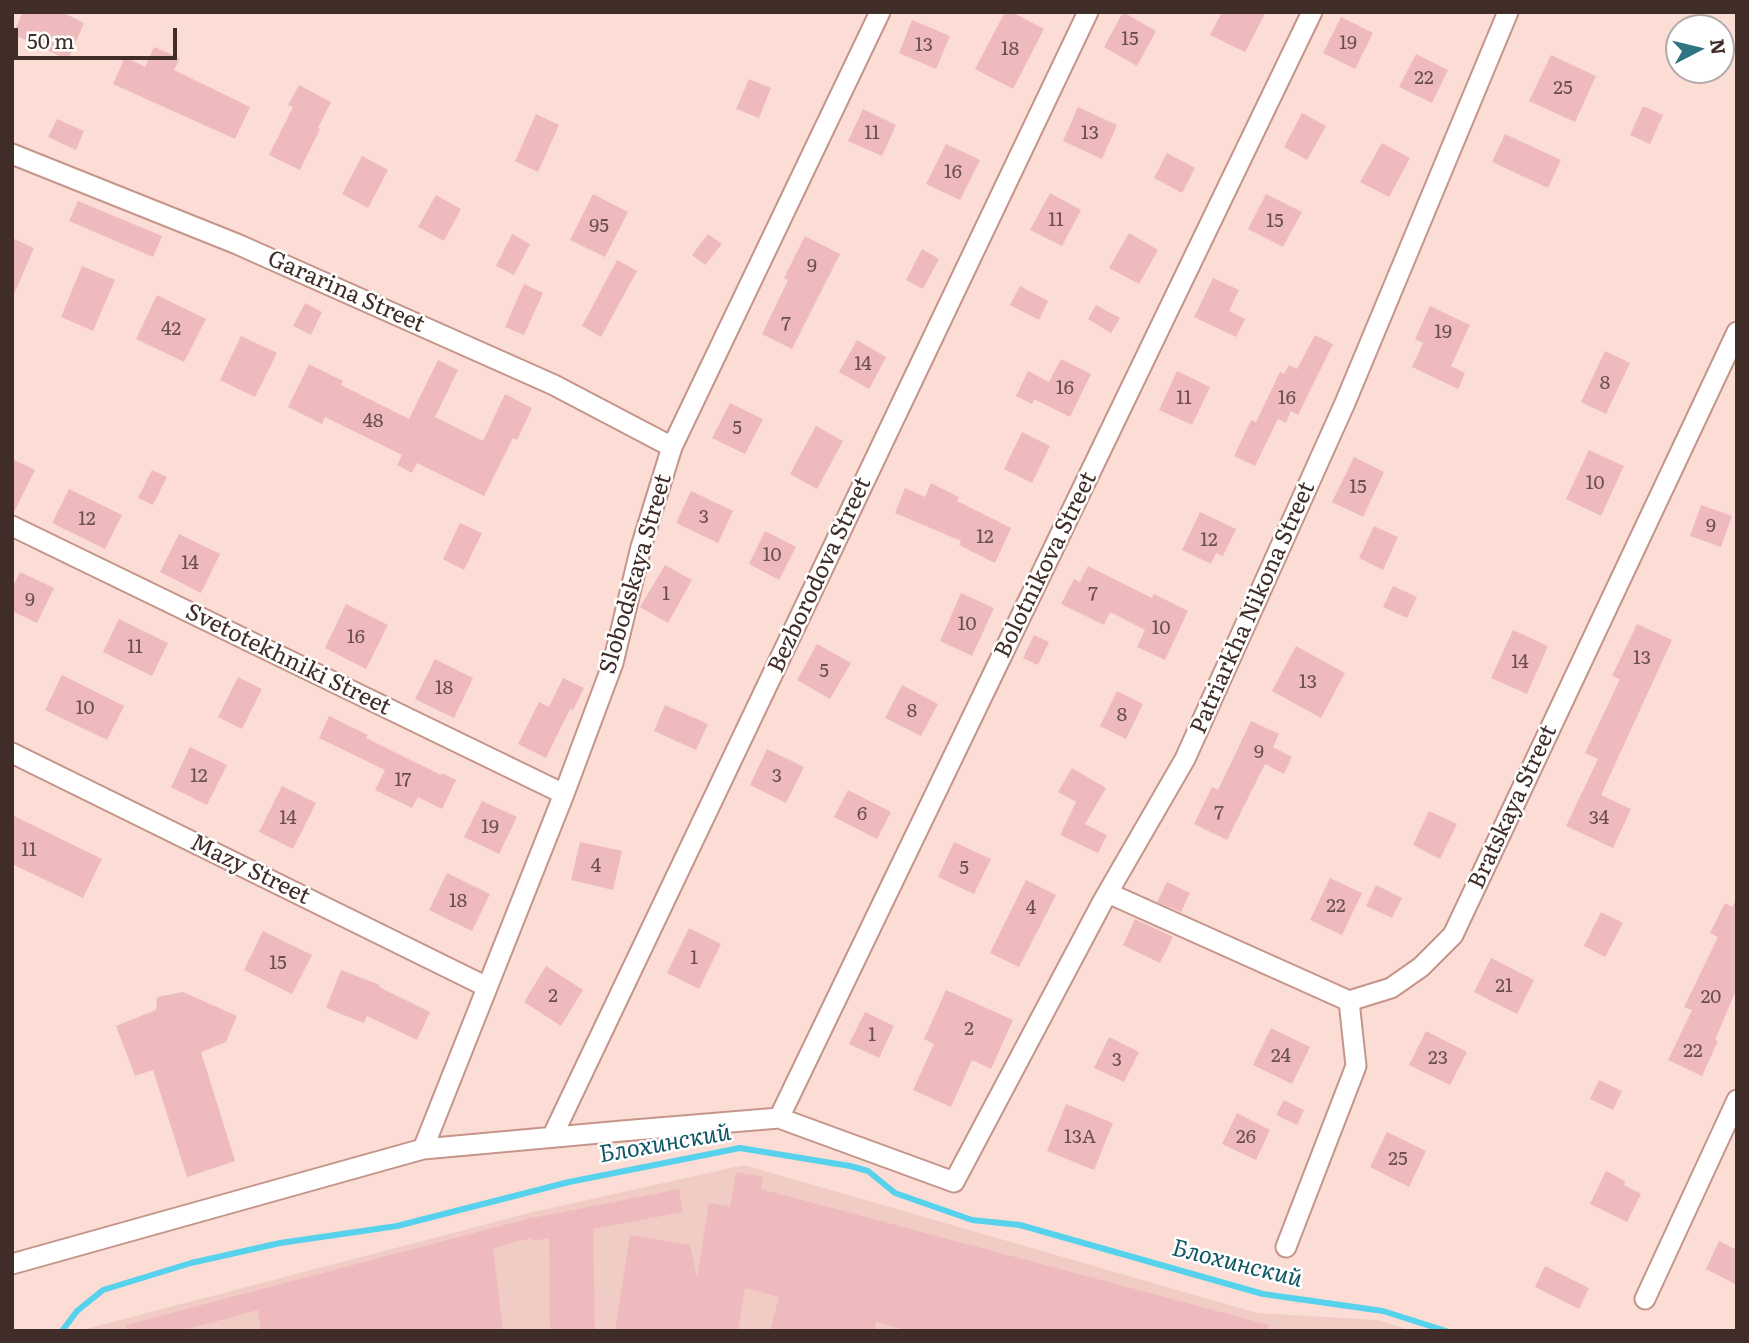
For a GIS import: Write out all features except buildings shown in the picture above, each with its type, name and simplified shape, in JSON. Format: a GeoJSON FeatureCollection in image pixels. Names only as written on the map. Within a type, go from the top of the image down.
{"type":"FeatureCollection","features":[{"type":"Feature","properties":{"kind":"street","name":"Slobodskaya Street"},"geometry":{"type":"LineString","coordinates":[[423,1149],[613,663],[641,547],[672,447],[880,12]]}},
{"type":"Feature","properties":{"kind":"street","name":"Bezborodova Street"},"geometry":{"type":"LineString","coordinates":[[552,1137],[1087,12]]}},
{"type":"Feature","properties":{"kind":"street","name":"Bolotnikova Street"},"geometry":{"type":"LineString","coordinates":[[779,1118],[1312,12]]}},
{"type":"Feature","properties":{"kind":"street","name":"Patriarkha Nikona Street"},"geometry":{"type":"LineString","coordinates":[[779,1118],[954,1182],[1108,893],[1185,760],[1346,403],[1508,12]]}},
{"type":"Feature","properties":{"kind":"street","name":"Gararina Street"},"geometry":{"type":"LineString","coordinates":[[12,154],[237,244],[554,385],[672,447]]}},
{"type":"Feature","properties":{"kind":"street","name":"Bratskaya Street"},"geometry":{"type":"LineString","coordinates":[[1349,1001],[1391,988],[1421,967],[1452,934],[1737,332]]}},
{"type":"Feature","properties":{"kind":"street","name":"Svetotekhniki Street"},"geometry":{"type":"LineString","coordinates":[[12,526],[564,794]]}},
{"type":"Feature","properties":{"kind":"street","name":"Mazy Street"},"geometry":{"type":"LineString","coordinates":[[12,753],[487,987]]}},
{"type":"Feature","properties":{"kind":"street"},"geometry":{"type":"LineString","coordinates":[[1108,893],[1349,1001],[1356,1066],[1286,1247]]}},
{"type":"Feature","properties":{"kind":"street"},"geometry":{"type":"LineString","coordinates":[[1645,1299],[1737,1100]]}},
{"type":"Feature","properties":{"kind":"street"},"geometry":{"type":"LineString","coordinates":[[12,1264],[423,1149],[779,1118]]}},
{"type":"Feature","properties":{"kind":"shaded area"},"geometry":{"type":"Polygon","coordinates":[[[744,1165],[1257,1313],[1378,1320],[1413,1331],[78,1331],[533,1212],[744,1165]]]}},
{"type":"Feature","properties":{"kind":"waterway","name":"Блохинский"},"geometry":{"type":"LineString","coordinates":[[62,1331],[77,1311],[103,1290],[191,1263],[280,1243],[397,1226],[569,1182],[740,1148],[868,1171],[895,1193],[972,1220],[1020,1225],[1263,1294],[1383,1311],[1446,1331]]}}]}
